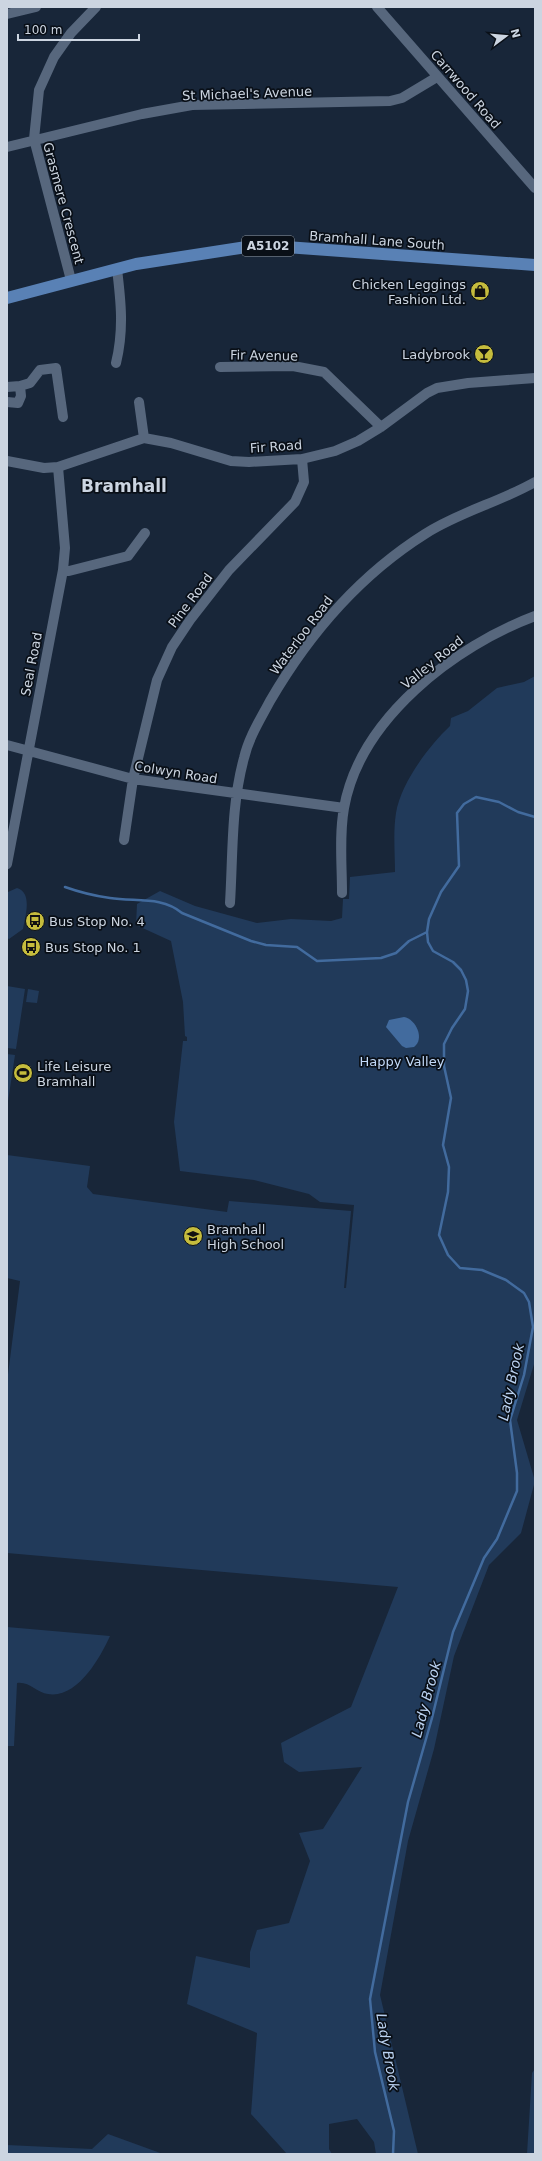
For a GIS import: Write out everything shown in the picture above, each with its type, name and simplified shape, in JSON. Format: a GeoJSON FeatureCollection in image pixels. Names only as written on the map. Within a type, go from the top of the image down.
{"type":"FeatureCollection","features":[{"type":"Feature","properties":{"kind":"main road","name":"Bramhall Lane South"},"geometry":{"type":"LineString","coordinates":[[7,298],[116,269],[235,248],[272,246],[535,265]]}},
{"type":"Feature","properties":{"kind":"street"},"geometry":{"type":"LineString","coordinates":[[7,14],[36,7]]}},
{"type":"Feature","properties":{"kind":"street","name":"Grasmere Crescent"},"geometry":{"type":"LineString","coordinates":[[71,280],[34,139],[39,90],[54,56],[66,39],[96,7]]}},
{"type":"Feature","properties":{"kind":"street","name":"Carrwood Road"},"geometry":{"type":"LineString","coordinates":[[378,7],[535,188]]}},
{"type":"Feature","properties":{"kind":"street","name":"St Michael's Avenue"},"geometry":{"type":"LineString","coordinates":[[7,146],[142,114],[192,105],[390,101],[402,98],[437,76]]}},
{"type":"Feature","properties":{"kind":"street"},"geometry":{"type":"LineString","coordinates":[[116,269],[121,319],[121,341],[116,363]]}},
{"type":"Feature","properties":{"kind":"street","name":"Fir Avenue"},"geometry":{"type":"LineString","coordinates":[[220,367],[293,366],[324,372],[381,427]]}},
{"type":"Feature","properties":{"kind":"street"},"geometry":{"type":"LineString","coordinates":[[7,387],[20,386],[30,383],[40,370],[56,368],[63,417]]}},
{"type":"Feature","properties":{"kind":"street","name":"Fir Road"},"geometry":{"type":"LineString","coordinates":[[7,461],[44,468],[58,467],[144,438],[171,443],[231,461],[250,462],[302,458],[346,447],[381,427],[417,399],[437,388],[468,383],[535,378]]}},
{"type":"Feature","properties":{"kind":"street"},"geometry":{"type":"LineString","coordinates":[[7,402],[18,403],[21,396],[20,386]]}},
{"type":"Feature","properties":{"kind":"street"},"geometry":{"type":"LineString","coordinates":[[139,402],[144,438]]}},
{"type":"Feature","properties":{"kind":"street","name":"Pine Road"},"geometry":{"type":"LineString","coordinates":[[124,840],[133,779],[157,680],[172,647],[190,620],[229,570],[295,502],[304,482],[302,458]]}},
{"type":"Feature","properties":{"kind":"street","name":"Seal Road"},"geometry":{"type":"LineString","coordinates":[[7,864],[63,570],[65,548],[58,467]]}},
{"type":"Feature","properties":{"kind":"street","name":"Waterloo Road"},"geometry":{"type":"LineString","coordinates":[[230,903],[236,794],[248,742],[280,684],[318,631],[341,602],[397,553],[427,533],[535,482]]}},
{"type":"Feature","properties":{"kind":"street"},"geometry":{"type":"LineString","coordinates":[[63,570],[69,571],[128,556],[145,533]]}},
{"type":"Feature","properties":{"kind":"street","name":"Valley Road"},"geometry":{"type":"LineString","coordinates":[[342,893],[344,808],[350,786],[363,756],[383,726],[415,690],[477,643],[501,630],[535,616]]}},
{"type":"Feature","properties":{"kind":"street","name":"Colwyn Road"},"geometry":{"type":"LineString","coordinates":[[7,744],[133,779],[290,802],[344,808]]}},
{"type":"Feature","properties":{"kind":"green space","name":"Happy Valley"},"geometry":{"type":"Polygon","coordinates":[[[535,676],[535,1361],[517,1420],[535,1481],[521,1533],[489,1565],[454,1656],[434,1749],[408,1841],[380,1995],[418,2154],[376,2154],[374,2142],[357,2119],[329,2124],[329,2149],[332,2154],[287,2154],[251,2114],[257,2033],[187,2004],[196,1956],[250,1968],[250,1952],[257,1930],[289,1923],[310,1861],[299,1833],[323,1829],[362,1767],[299,1772],[284,1762],[281,1743],[351,1707],[398,1587],[7,1553],[7,1382],[20,1281],[7,1278],[7,1155],[90,1166],[87,1187],[93,1194],[227,1212],[229,1201],[351,1211],[344,1288],[346,1288],[354,1205],[320,1202],[309,1194],[254,1180],[180,1171],[174,1122],[183,1041],[187,1041],[187,1037],[185,1036],[183,1002],[171,941],[136,925],[137,904],[160,891],[195,906],[257,923],[291,919],[331,921],[342,918],[343,899],[349,899],[350,877],[395,872],[394,842],[396,813],[403,790],[409,778],[433,744],[450,726],[451,718],[468,711],[497,688],[524,682],[535,676]]]}},
{"type":"Feature","properties":{"kind":"green space"},"geometry":{"type":"Polygon","coordinates":[[[17,888],[25,895],[27,906],[23,929],[9,939],[7,938],[7,898],[8,892],[17,888]]]}},
{"type":"Feature","properties":{"kind":"green space"},"geometry":{"type":"Polygon","coordinates":[[[7,986],[25,989],[16,1049],[7,1048],[7,986]]]}},
{"type":"Feature","properties":{"kind":"green space"},"geometry":{"type":"Polygon","coordinates":[[[28,989],[39,991],[37,1003],[26,1002],[28,989]]]}},
{"type":"Feature","properties":{"kind":"green space"},"geometry":{"type":"Polygon","coordinates":[[[7,1054],[15,1055],[7,1108],[7,1054]]]}},
{"type":"Feature","properties":{"kind":"green space"},"geometry":{"type":"Polygon","coordinates":[[[7,1627],[110,1636],[94,1665],[78,1684],[69,1690],[59,1694],[48,1694],[40,1692],[29,1685],[17,1683],[14,1746],[7,1746],[7,1627]]]}},
{"type":"Feature","properties":{"kind":"green space"},"geometry":{"type":"Polygon","coordinates":[[[535,2069],[535,2154],[527,2154],[532,2073],[535,2069]]]}},
{"type":"Feature","properties":{"kind":"green space"},"geometry":{"type":"Polygon","coordinates":[[[108,2134],[163,2154],[7,2154],[7,2145],[92,2149],[108,2134]]]}},
{"type":"Feature","properties":{"kind":"shaded area"},"geometry":{"type":"Polygon","coordinates":[[[404,1017],[412,1021],[418,1030],[419,1039],[414,1047],[406,1048],[402,1046],[386,1027],[389,1020],[404,1017]]]}},
{"type":"Feature","properties":{"kind":"waterway","name":"Lady Brook"},"geometry":{"type":"LineString","coordinates":[[393,2154],[394,2131],[375,2052],[370,1999],[408,1802],[432,1718],[453,1632],[484,1558],[497,1539],[517,1491],[517,1473],[510,1420],[524,1375],[533,1327],[529,1302],[524,1293],[506,1280],[482,1270],[460,1268],[448,1255],[439,1235],[448,1192],[449,1167],[443,1145],[451,1098],[444,1066],[444,1044],[452,1028],[465,1009],[468,991],[466,980],[461,970],[453,962],[433,951],[428,942],[427,932],[429,919],[441,892],[459,866],[457,813],[464,804],[476,797],[499,802],[518,812],[535,817]]}},
{"type":"Feature","properties":{"kind":"waterway"},"geometry":{"type":"LineString","coordinates":[[65,887],[87,894],[104,897],[166,904],[182,913],[251,941],[266,945],[297,947],[317,961],[381,958],[396,953],[409,941],[427,932]]}},
{"type":"Feature","properties":{"kind":"place","name":"Chicken Leggings Fashion Ltd."},"geometry":{"type":"Point","coordinates":[480,291]}},
{"type":"Feature","properties":{"kind":"place","name":"Ladybrook"},"geometry":{"type":"Point","coordinates":[484,354]}},
{"type":"Feature","properties":{"kind":"place","name":"Bus Stop No. 4"},"geometry":{"type":"Point","coordinates":[35,921]}},
{"type":"Feature","properties":{"kind":"place","name":"Bus Stop No. 1"},"geometry":{"type":"Point","coordinates":[31,947]}},
{"type":"Feature","properties":{"kind":"place","name":"Life Leisure Bramhall"},"geometry":{"type":"Point","coordinates":[23,1073]}},
{"type":"Feature","properties":{"kind":"place","name":"Bramhall High School"},"geometry":{"type":"Point","coordinates":[193,1236]}},
{"type":"Feature","properties":{"kind":"district","name":"Bramhall"},"geometry":{"type":"Point","coordinates":[124,486]}}]}
